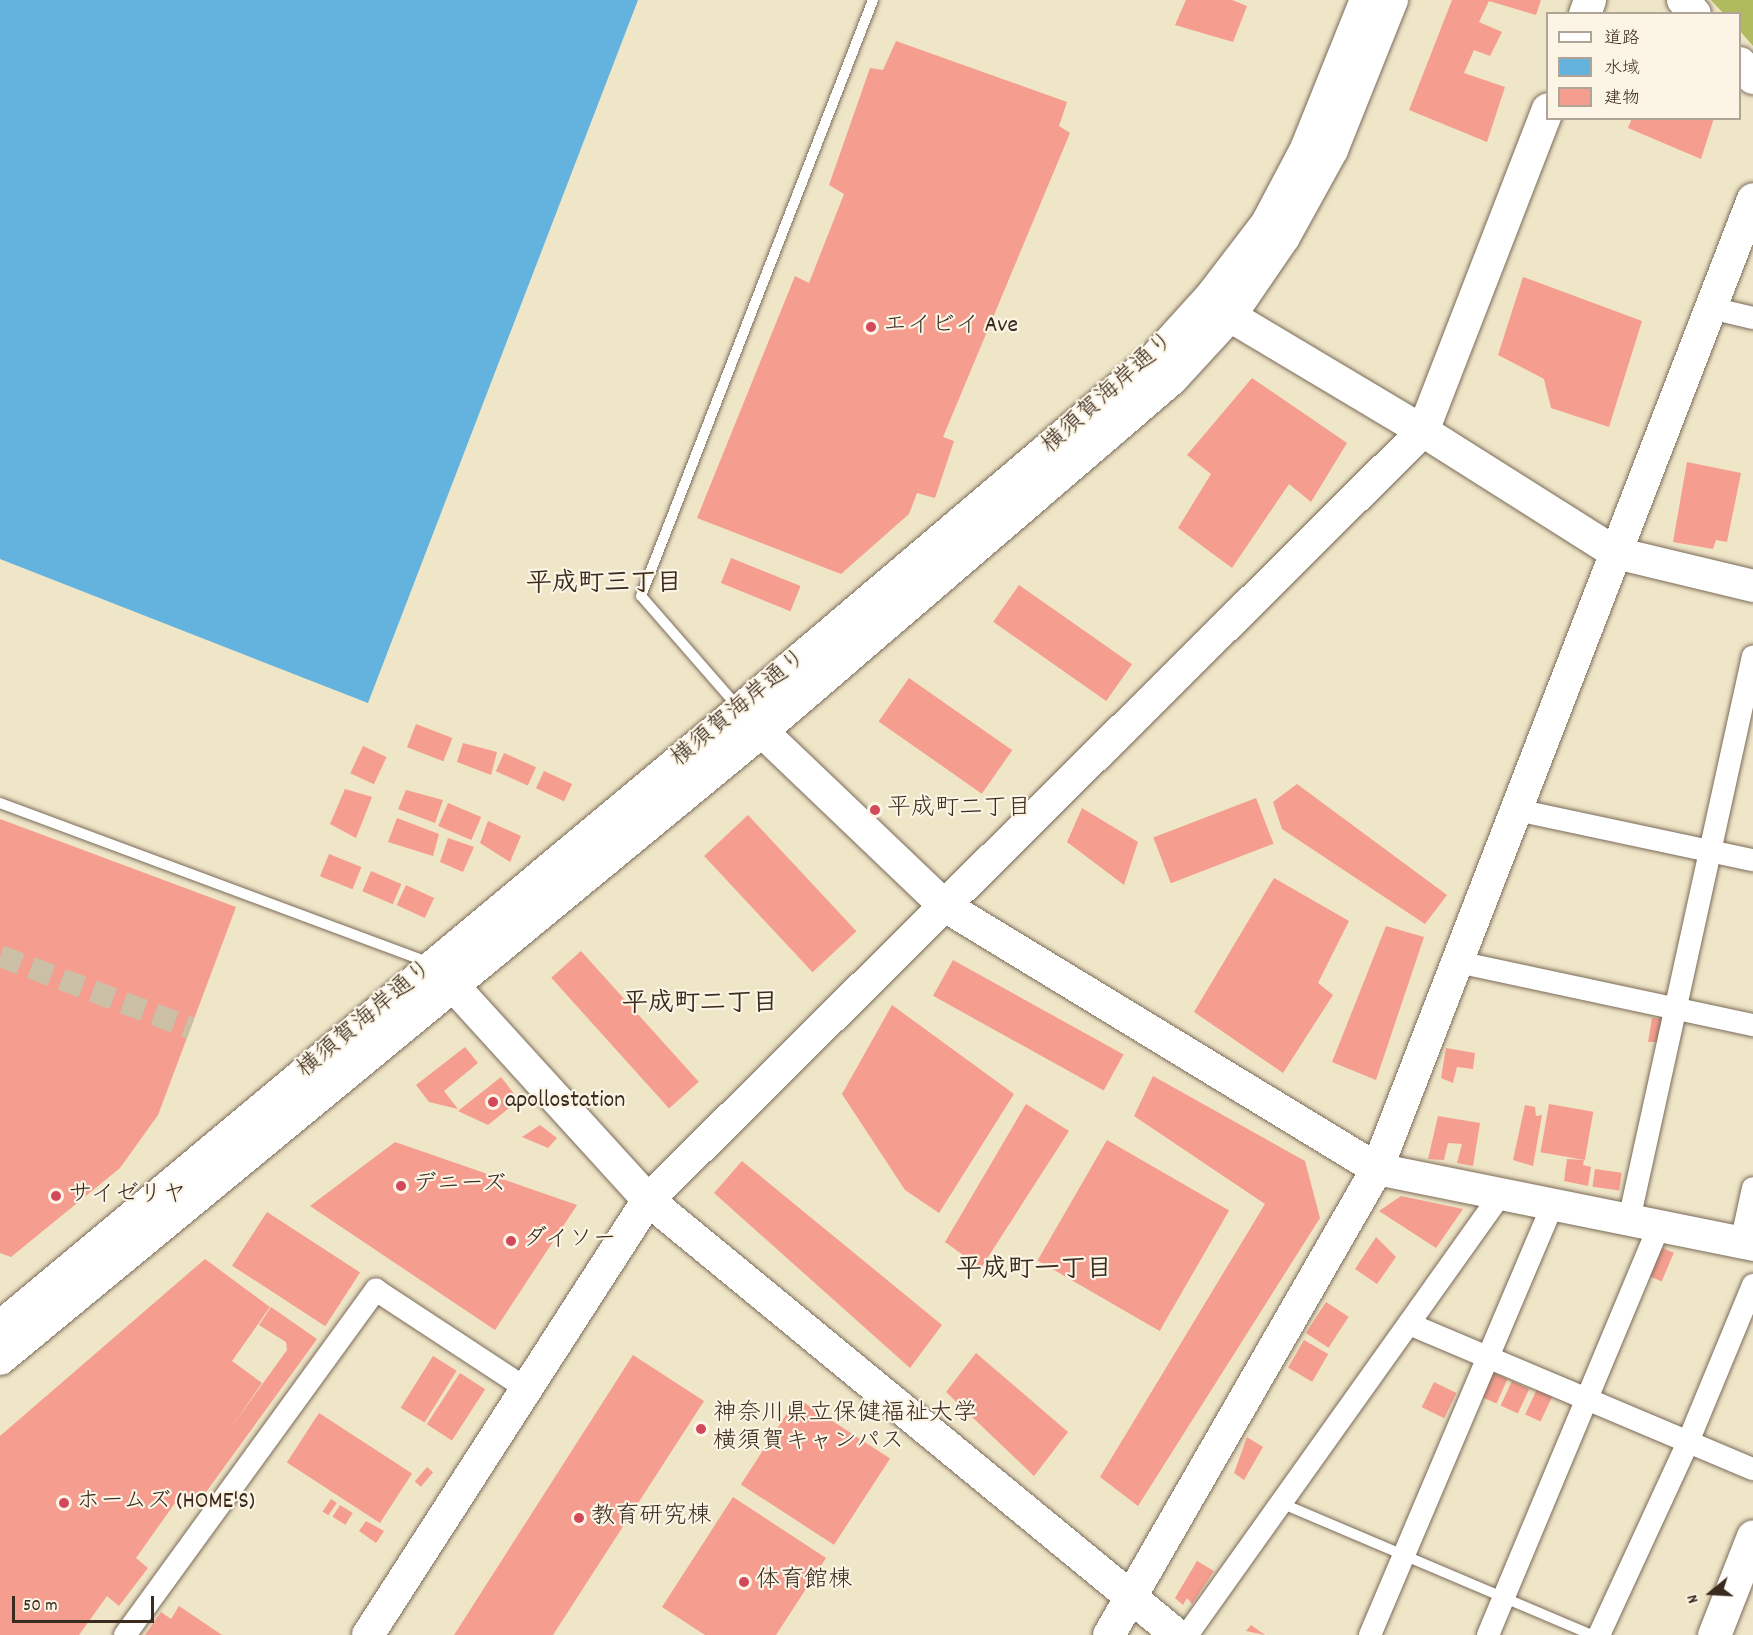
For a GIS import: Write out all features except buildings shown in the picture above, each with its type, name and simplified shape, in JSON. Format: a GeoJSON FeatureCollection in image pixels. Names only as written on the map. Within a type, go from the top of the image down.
{"type":"FeatureCollection","features":[{"type":"Feature","properties":{"kind":"highway"},"geometry":{"type":"LineString","coordinates":[[1714,1635],[1753,1536]]}},
{"type":"Feature","properties":{"kind":"highway"},"geometry":{"type":"LineString","coordinates":[[1737,1635],[1753,1594]]}},
{"type":"Feature","properties":{"kind":"street","name":"横須賀海岸通り"},"geometry":{"type":"LineString","coordinates":[[751,720],[1156,357],[1212,295],[1267,223],[1305,149],[1366,0]]}},
{"type":"Feature","properties":{"kind":"street"},"geometry":{"type":"LineString","coordinates":[[0,1359],[443,973],[1172,379],[1230,316],[1284,237],[1332,150],[1392,0]]}},
{"type":"Feature","properties":{"kind":"street"},"geometry":{"type":"LineString","coordinates":[[1683,0],[1693,12]]}},
{"type":"Feature","properties":{"kind":"street"},"geometry":{"type":"LineString","coordinates":[[1741,64],[1753,78]]}},
{"type":"Feature","properties":{"kind":"street"},"geometry":{"type":"LineString","coordinates":[[368,1635],[648,1200],[1423,431],[1546,114]]}},
{"type":"Feature","properties":{"kind":"street"},"geometry":{"type":"LineString","coordinates":[[1109,1635],[1377,1169],[1753,199]]}},
{"type":"Feature","properties":{"kind":"street"},"geometry":{"type":"LineString","coordinates":[[1711,308],[1753,318]]}},
{"type":"Feature","properties":{"kind":"street"},"geometry":{"type":"LineString","coordinates":[[1230,316],[1423,431],[1616,553],[1753,586]]}},
{"type":"Feature","properties":{"kind":"street"},"geometry":{"type":"LineString","coordinates":[[1488,1635],[1586,1399],[1644,1223],[1677,1009],[1753,656]]}},
{"type":"Feature","properties":{"kind":"street"},"geometry":{"type":"LineString","coordinates":[[751,720],[945,906],[1377,1169],[1747,1244],[1753,1188]]}},
{"type":"Feature","properties":{"kind":"street"},"geometry":{"type":"LineString","coordinates":[[1517,810],[1753,860]]}},
{"type":"Feature","properties":{"kind":"street"},"geometry":{"type":"LineString","coordinates":[[1458,962],[1753,1026]]}},
{"type":"Feature","properties":{"kind":"street","name":"横須賀海岸通り"},"geometry":{"type":"LineString","coordinates":[[0,1327],[443,973]]}},
{"type":"Feature","properties":{"kind":"street"},"geometry":{"type":"LineString","coordinates":[[443,973],[648,1200],[1177,1635]]}},
{"type":"Feature","properties":{"kind":"street"},"geometry":{"type":"LineString","coordinates":[[1187,1635],[1501,1194]]}},
{"type":"Feature","properties":{"kind":"street"},"geometry":{"type":"LineString","coordinates":[[1370,1635],[1486,1357],[1553,1204]]}},
{"type":"Feature","properties":{"kind":"street"},"geometry":{"type":"LineString","coordinates":[[1599,1635],[1688,1442],[1753,1285]]}},
{"type":"Feature","properties":{"kind":"street"},"geometry":{"type":"LineString","coordinates":[[124,1635],[376,1290],[527,1389]]}},
{"type":"Feature","properties":{"kind":"street"},"geometry":{"type":"LineString","coordinates":[[1408,1324],[1753,1469]]}},
{"type":"Feature","properties":{"kind":"lane"},"geometry":{"type":"LineString","coordinates":[[751,720],[641,596],[873,0]]}},
{"type":"Feature","properties":{"kind":"lane"},"geometry":{"type":"LineString","coordinates":[[0,803],[443,973]]}},
{"type":"Feature","properties":{"kind":"lane"},"geometry":{"type":"LineString","coordinates":[[1281,1503],[1592,1635]]}},
{"type":"Feature","properties":{"kind":"green space"},"geometry":{"type":"Polygon","coordinates":[[[1711,0],[1753,0],[1753,46],[1741,32],[1741,12],[1722,12],[1711,0]]]}},
{"type":"Feature","properties":{"kind":"water"},"geometry":{"type":"Polygon","coordinates":[[[0,0],[638,0],[368,703],[0,559],[0,0]]]}},
{"type":"Feature","properties":{"kind":"tunnel"},"geometry":{"type":"LineString","coordinates":[[0,956],[191,1028]]}},
{"type":"Feature","properties":{"kind":"place","name":"エイビイ Ave"},"geometry":{"type":"Point","coordinates":[871,327]}},
{"type":"Feature","properties":{"kind":"place","name":"平成町二丁目"},"geometry":{"type":"Point","coordinates":[875,810]}},
{"type":"Feature","properties":{"kind":"place","name":"apollostation"},"geometry":{"type":"Point","coordinates":[493,1102]}},
{"type":"Feature","properties":{"kind":"place","name":"デニーズ"},"geometry":{"type":"Point","coordinates":[401,1186]}},
{"type":"Feature","properties":{"kind":"place","name":"サイゼリヤ"},"geometry":{"type":"Point","coordinates":[56,1196]}},
{"type":"Feature","properties":{"kind":"place","name":"ダイソー"},"geometry":{"type":"Point","coordinates":[511,1241]}},
{"type":"Feature","properties":{"kind":"place","name":"神奈川県立保健福祉大学 横須賀キャンパス"},"geometry":{"type":"Point","coordinates":[701,1429]}},
{"type":"Feature","properties":{"kind":"place","name":"ホームズ (HOME'S)"},"geometry":{"type":"Point","coordinates":[64,1503]}},
{"type":"Feature","properties":{"kind":"place","name":"教育研究棟"},"geometry":{"type":"Point","coordinates":[579,1518]}},
{"type":"Feature","properties":{"kind":"place","name":"体育館棟"},"geometry":{"type":"Point","coordinates":[744,1582]}},
{"type":"Feature","properties":{"kind":"district","name":"平成町三丁目"},"geometry":{"type":"Point","coordinates":[604,585]}},
{"type":"Feature","properties":{"kind":"district","name":"平成町二丁目"},"geometry":{"type":"Point","coordinates":[700,1005]}},
{"type":"Feature","properties":{"kind":"district","name":"平成町一丁目"},"geometry":{"type":"Point","coordinates":[1034,1271]}}]}
